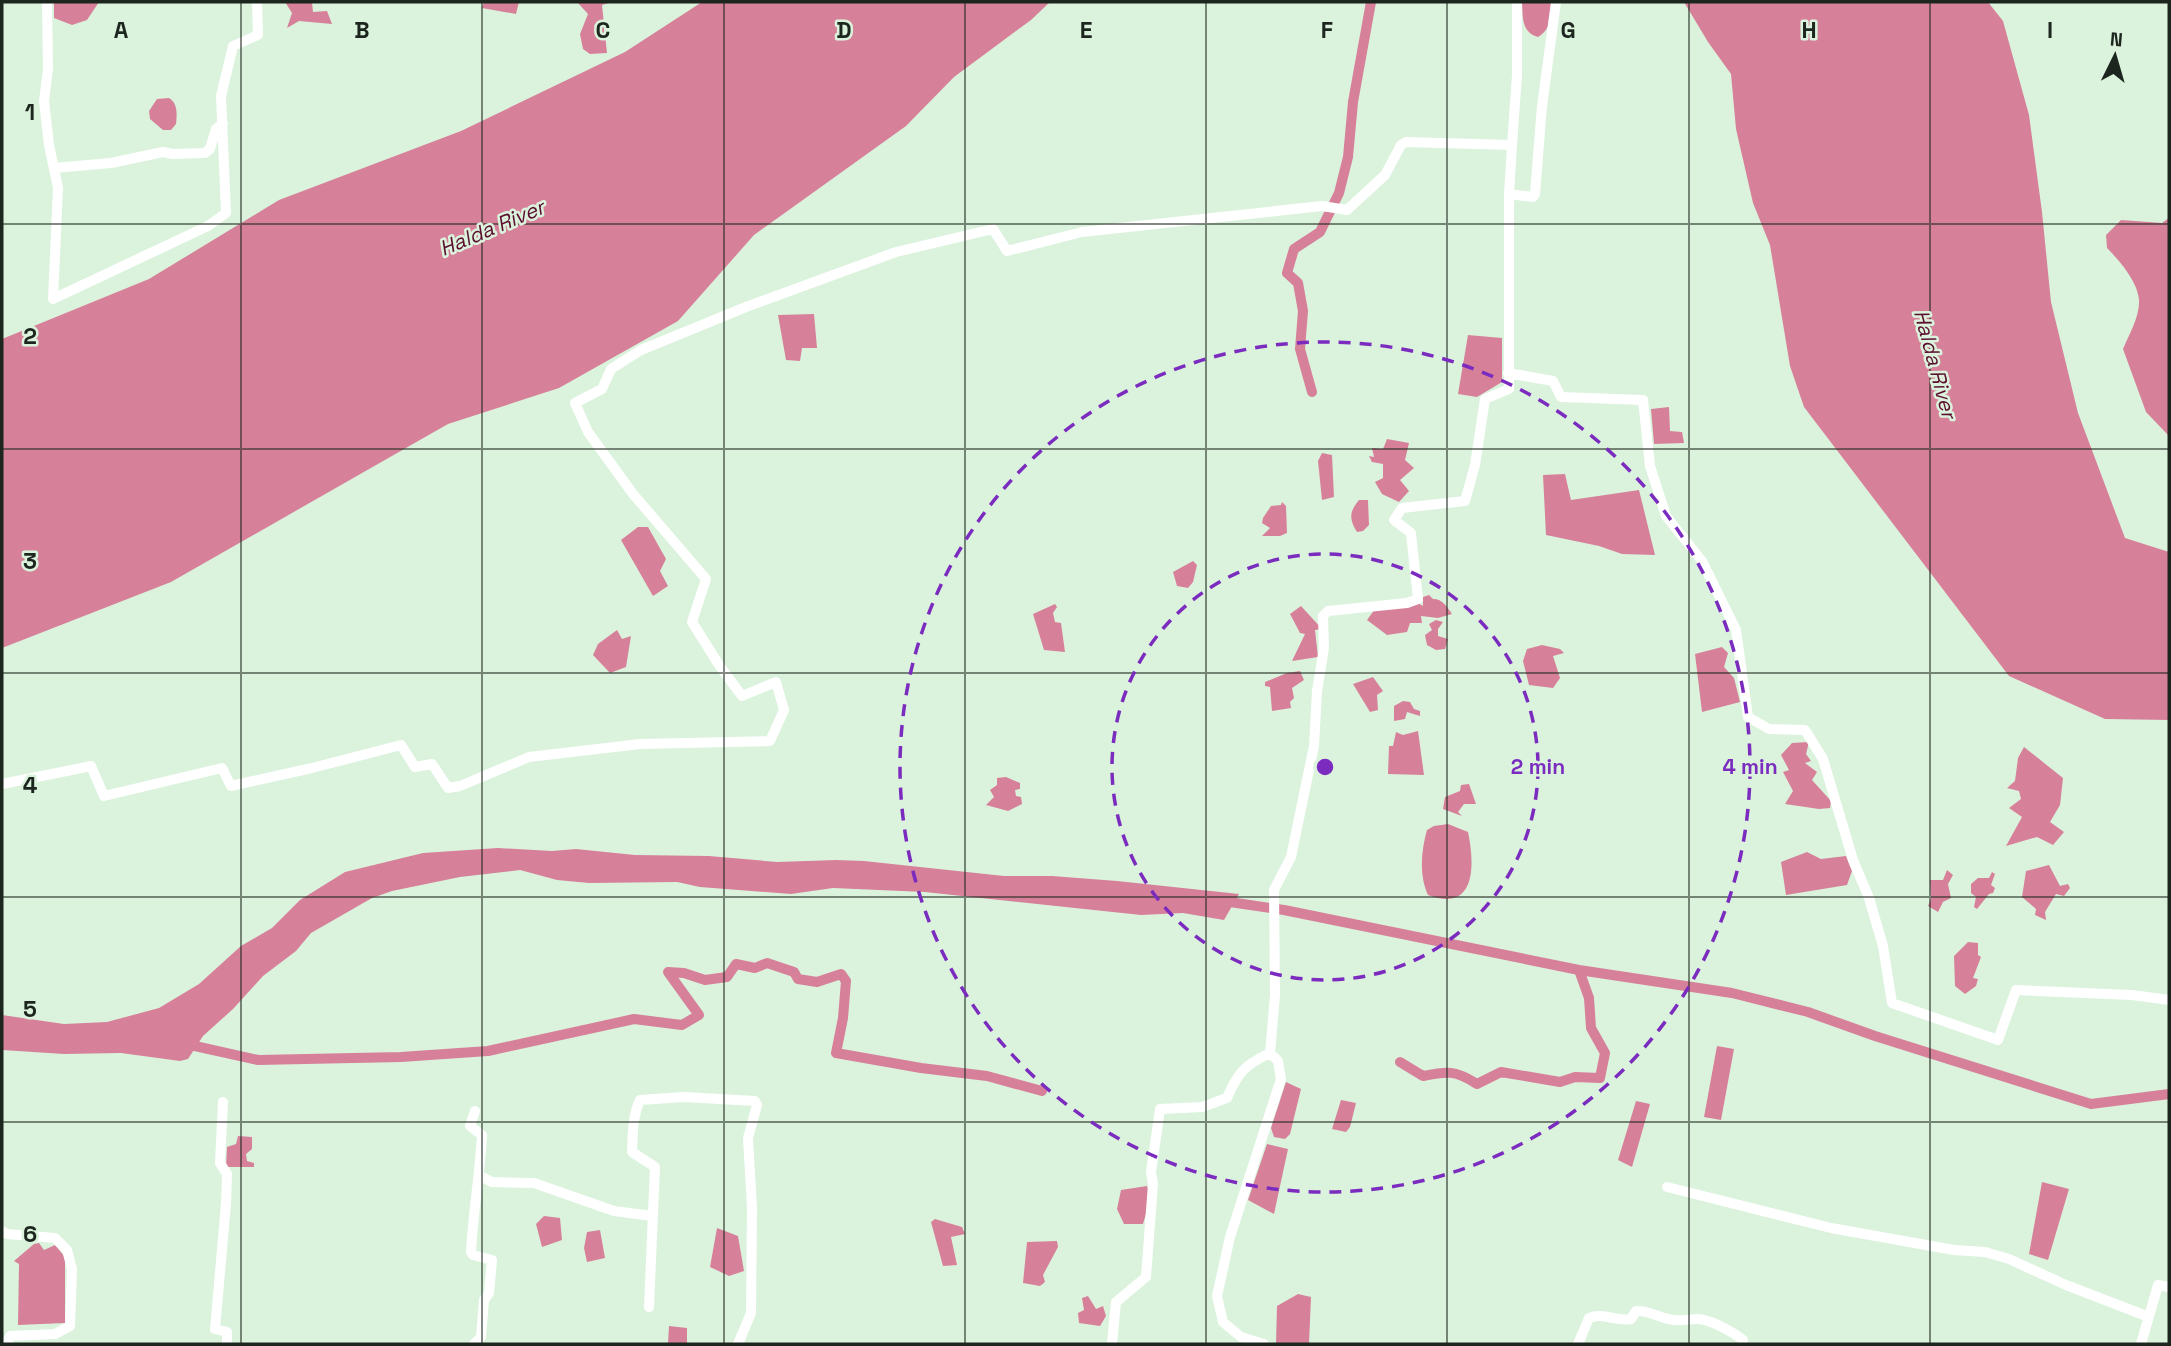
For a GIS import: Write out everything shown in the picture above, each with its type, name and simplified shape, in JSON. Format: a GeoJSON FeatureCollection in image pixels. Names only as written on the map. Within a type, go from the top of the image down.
{"type":"FeatureCollection","features":[{"type":"Feature","properties":{"kind":"street"},"geometry":{"type":"LineString","coordinates":[[47,2],[44,101],[58,188],[54,299],[208,226],[226,213],[221,96],[233,46],[258,35],[257,2]]}},
{"type":"Feature","properties":{"kind":"street"},"geometry":{"type":"LineString","coordinates":[[1264,1344],[1241,1337],[1223,1322],[1217,1296],[1230,1237],[1281,1079],[1278,1061],[1270,1053],[1275,995],[1275,890],[1291,857],[1314,746],[1317,691],[1324,648],[1322,616],[1328,611],[1406,603],[1418,599],[1411,533],[1394,520],[1402,509],[1465,501],[1475,465],[1485,399],[1509,389],[1510,194],[1517,75],[1517,2]]}},
{"type":"Feature","properties":{"kind":"street"},"geometry":{"type":"LineString","coordinates":[[1510,194],[1533,197],[1535,194],[1542,106],[1556,2]]}},
{"type":"Feature","properties":{"kind":"street"},"geometry":{"type":"LineString","coordinates":[[54,168],[111,163],[163,152],[205,153],[210,149],[216,129],[222,122]]}},
{"type":"Feature","properties":{"kind":"street"},"geometry":{"type":"LineString","coordinates":[[2,784],[91,766],[104,796],[222,768],[231,786],[401,745],[415,767],[432,764],[448,788],[460,786],[529,757],[640,744],[770,741],[784,710],[776,682],[742,696],[719,665],[692,622],[706,579],[634,494],[588,432],[575,403],[602,388],[611,369],[641,350],[746,307],[896,252],[993,229],[1007,251],[1082,232],[1322,206],[1347,211],[1385,175],[1401,145],[1406,142],[1512,145]]}},
{"type":"Feature","properties":{"kind":"street"},"geometry":{"type":"LineString","coordinates":[[1508,373],[1553,381],[1561,397],[1643,400],[1650,466],[1666,516],[1702,561],[1736,630],[1748,717],[1769,729],[1805,730],[1823,759],[1853,860],[1869,898],[1883,946],[1892,1003],[1998,1040],[2016,990],[2133,995],[2169,1000]]}},
{"type":"Feature","properties":{"kind":"street"},"geometry":{"type":"LineString","coordinates":[[1112,1344],[1116,1302],[1146,1277],[1153,1184],[1151,1172],[1160,1109],[1202,1107],[1227,1098],[1233,1083],[1248,1064],[1270,1053]]}},
{"type":"Feature","properties":{"kind":"street"},"geometry":{"type":"LineString","coordinates":[[649,1307],[655,1167],[632,1152],[634,1117],[640,1100],[684,1097],[755,1101],[757,1105],[748,1138],[752,1208],[751,1313],[738,1344]]}},
{"type":"Feature","properties":{"kind":"street"},"geometry":{"type":"LineString","coordinates":[[223,1102],[220,1163],[227,1174],[227,1194],[215,1329],[227,1332],[227,1344]]}},
{"type":"Feature","properties":{"kind":"street"},"geometry":{"type":"LineString","coordinates":[[474,1344],[481,1337],[484,1300],[489,1293],[492,1260],[471,1252],[482,1135],[470,1126],[475,1111]]}},
{"type":"Feature","properties":{"kind":"street"},"geometry":{"type":"LineString","coordinates":[[480,1176],[492,1182],[534,1183],[614,1211],[653,1216]]}},
{"type":"Feature","properties":{"kind":"street"},"geometry":{"type":"LineString","coordinates":[[1667,1187],[1831,1228],[1954,1250],[1985,1252],[2009,1259],[2148,1317]]}},
{"type":"Feature","properties":{"kind":"street"},"geometry":{"type":"LineString","coordinates":[[2,1231],[7,1234],[55,1238],[67,1250],[72,1269],[70,1326],[55,1334],[10,1336],[7,1344]]}},
{"type":"Feature","properties":{"kind":"street"},"geometry":{"type":"LineString","coordinates":[[2141,1344],[2158,1285],[2169,1287]]}},
{"type":"Feature","properties":{"kind":"street"},"geometry":{"type":"LineString","coordinates":[[1578,1344],[1592,1315],[1620,1321],[1630,1319],[1636,1311],[1646,1310],[1674,1320],[1700,1319],[1719,1328],[1727,1328],[1743,1340]]}},
{"type":"Feature","properties":{"kind":"water"},"geometry":{"type":"Polygon","coordinates":[[[54,2],[99,2],[87,20],[72,25],[54,18],[54,2]]]}},
{"type":"Feature","properties":{"kind":"water"},"geometry":{"type":"Polygon","coordinates":[[[285,2],[312,2],[313,12],[327,11],[332,24],[299,21],[287,28],[292,13],[285,2]]]}},
{"type":"Feature","properties":{"kind":"water"},"geometry":{"type":"Polygon","coordinates":[[[484,2],[519,2],[516,14],[482,8],[484,2]]]}},
{"type":"Feature","properties":{"kind":"water"},"geometry":{"type":"Polygon","coordinates":[[[612,2],[602,5],[607,53],[590,54],[583,49],[580,34],[588,14],[578,3],[612,2]]]}},
{"type":"Feature","properties":{"kind":"water","name":"Halda River"},"geometry":{"type":"Polygon","coordinates":[[[702,2],[1050,2],[1031,20],[954,77],[906,126],[754,235],[678,321],[559,388],[448,424],[171,582],[2,648],[2,339],[149,279],[279,200],[461,131],[625,52],[702,2]]]}},
{"type":"Feature","properties":{"kind":"water"},"geometry":{"type":"Polygon","coordinates":[[[1522,2],[1553,2],[1548,26],[1538,37],[1526,28],[1522,2]]]}},
{"type":"Feature","properties":{"kind":"water","name":"Halda River"},"geometry":{"type":"Polygon","coordinates":[[[1684,2],[1988,2],[2003,21],[2029,115],[2051,302],[2078,413],[2125,538],[2169,552],[2169,720],[2105,719],[2009,676],[1804,407],[1790,366],[1770,245],[1753,203],[1736,129],[1731,74],[1684,2]]]}},
{"type":"Feature","properties":{"kind":"water"},"geometry":{"type":"Polygon","coordinates":[[[169,98],[177,113],[176,124],[171,130],[163,130],[150,119],[149,111],[157,99],[169,98]]]}},
{"type":"Feature","properties":{"kind":"water"},"geometry":{"type":"Polygon","coordinates":[[[2169,218],[2169,436],[2146,412],[2123,349],[2136,319],[2138,293],[2132,279],[2107,248],[2106,235],[2121,220],[2162,223],[2169,218]]]}},
{"type":"Feature","properties":{"kind":"water"},"geometry":{"type":"Polygon","coordinates":[[[814,314],[817,348],[802,348],[800,361],[786,360],[778,315],[814,314]]]}},
{"type":"Feature","properties":{"kind":"water"},"geometry":{"type":"Polygon","coordinates":[[[1468,335],[1502,338],[1502,382],[1477,397],[1458,394],[1468,335]]]}},
{"type":"Feature","properties":{"kind":"water"},"geometry":{"type":"Polygon","coordinates":[[[1669,407],[1670,431],[1682,432],[1684,443],[1654,444],[1651,409],[1669,407]]]}},
{"type":"Feature","properties":{"kind":"water"},"geometry":{"type":"Polygon","coordinates":[[[1387,439],[1409,443],[1405,460],[1414,468],[1400,480],[1409,491],[1399,502],[1382,494],[1375,482],[1383,478],[1383,464],[1372,462],[1369,456],[1374,457],[1372,448],[1383,449],[1387,439]]]}},
{"type":"Feature","properties":{"kind":"water"},"geometry":{"type":"Polygon","coordinates":[[[1322,453],[1332,455],[1334,497],[1322,500],[1318,461],[1322,453]]]}},
{"type":"Feature","properties":{"kind":"water"},"geometry":{"type":"Polygon","coordinates":[[[1565,474],[1571,500],[1639,490],[1655,555],[1622,554],[1599,546],[1546,535],[1543,475],[1565,474]]]}},
{"type":"Feature","properties":{"kind":"water"},"geometry":{"type":"Polygon","coordinates":[[[1359,500],[1368,500],[1369,525],[1363,531],[1357,532],[1351,516],[1359,500]]]}},
{"type":"Feature","properties":{"kind":"water"},"geometry":{"type":"Polygon","coordinates":[[[1282,502],[1286,506],[1287,533],[1280,536],[1262,536],[1270,528],[1262,523],[1263,518],[1271,506],[1281,505],[1282,502]]]}},
{"type":"Feature","properties":{"kind":"water"},"geometry":{"type":"Polygon","coordinates":[[[638,527],[648,527],[666,559],[660,571],[668,586],[653,596],[621,540],[638,527]]]}},
{"type":"Feature","properties":{"kind":"water"},"geometry":{"type":"Polygon","coordinates":[[[1193,561],[1197,565],[1193,582],[1188,588],[1177,586],[1173,572],[1193,561]]]}},
{"type":"Feature","properties":{"kind":"water"},"geometry":{"type":"Polygon","coordinates":[[[1429,595],[1442,602],[1452,614],[1438,618],[1421,616],[1422,623],[1410,623],[1407,632],[1387,635],[1367,620],[1375,609],[1418,603],[1423,606],[1423,597],[1429,595]]]}},
{"type":"Feature","properties":{"kind":"water"},"geometry":{"type":"Polygon","coordinates":[[[1055,604],[1057,607],[1053,613],[1055,622],[1061,623],[1065,652],[1044,650],[1033,614],[1055,604]]]}},
{"type":"Feature","properties":{"kind":"water"},"geometry":{"type":"Polygon","coordinates":[[[1301,606],[1322,629],[1315,630],[1318,657],[1292,661],[1305,634],[1300,633],[1290,614],[1301,606]]]}},
{"type":"Feature","properties":{"kind":"water"},"geometry":{"type":"Polygon","coordinates":[[[1436,620],[1443,622],[1438,629],[1438,636],[1448,639],[1445,649],[1436,650],[1427,645],[1425,635],[1432,630],[1429,624],[1436,620]]]}},
{"type":"Feature","properties":{"kind":"water"},"geometry":{"type":"Polygon","coordinates":[[[617,630],[622,639],[631,636],[626,667],[610,673],[593,655],[598,644],[617,630]]]}},
{"type":"Feature","properties":{"kind":"water"},"geometry":{"type":"Polygon","coordinates":[[[1542,645],[1560,649],[1564,653],[1553,656],[1560,678],[1553,688],[1529,685],[1523,661],[1527,649],[1542,645]]]}},
{"type":"Feature","properties":{"kind":"water"},"geometry":{"type":"Polygon","coordinates":[[[1722,647],[1728,653],[1724,667],[1734,678],[1740,702],[1702,712],[1695,654],[1722,647]]]}},
{"type":"Feature","properties":{"kind":"water"},"geometry":{"type":"Polygon","coordinates":[[[1300,671],[1304,680],[1292,688],[1294,698],[1290,702],[1291,708],[1272,711],[1270,687],[1265,686],[1265,682],[1300,671]]]}},
{"type":"Feature","properties":{"kind":"water"},"geometry":{"type":"Polygon","coordinates":[[[1373,677],[1383,691],[1377,695],[1378,710],[1370,712],[1353,684],[1373,677]]]}},
{"type":"Feature","properties":{"kind":"water"},"geometry":{"type":"Polygon","coordinates":[[[1403,701],[1410,702],[1414,709],[1420,711],[1420,716],[1407,712],[1405,719],[1394,721],[1394,706],[1403,701]]]}},
{"type":"Feature","properties":{"kind":"water"},"geometry":{"type":"Polygon","coordinates":[[[1418,731],[1424,775],[1388,774],[1389,746],[1393,746],[1396,732],[1403,735],[1418,731]]]}},
{"type":"Feature","properties":{"kind":"water"},"geometry":{"type":"Polygon","coordinates":[[[1809,742],[1806,754],[1811,761],[1805,763],[1817,772],[1812,780],[1831,801],[1830,808],[1785,804],[1793,791],[1783,772],[1789,770],[1781,755],[1792,743],[1809,742]]]}},
{"type":"Feature","properties":{"kind":"water"},"geometry":{"type":"Polygon","coordinates":[[[2024,747],[2063,778],[2060,805],[2050,822],[2064,832],[2053,845],[2037,837],[2006,846],[2022,817],[2009,808],[2021,799],[2019,791],[2007,788],[2015,781],[2018,758],[2024,747]]]}},
{"type":"Feature","properties":{"kind":"water"},"geometry":{"type":"Polygon","coordinates":[[[1006,777],[1020,783],[1020,789],[1015,790],[1016,796],[1021,797],[1022,804],[1008,811],[986,805],[994,797],[990,790],[997,785],[997,778],[1006,777]]]}},
{"type":"Feature","properties":{"kind":"water"},"geometry":{"type":"Polygon","coordinates":[[[1469,784],[1476,804],[1464,804],[1458,812],[1462,816],[1443,809],[1445,797],[1460,791],[1461,785],[1469,784]]]}},
{"type":"Feature","properties":{"kind":"water"},"geometry":{"type":"Polygon","coordinates":[[[1448,824],[1468,832],[1471,871],[1464,892],[1444,899],[1428,895],[1423,880],[1422,855],[1427,830],[1448,824]]]}},
{"type":"Feature","properties":{"kind":"water"},"geometry":{"type":"Polygon","coordinates":[[[498,848],[552,851],[576,849],[635,855],[709,856],[777,862],[864,861],[1004,876],[1052,876],[1239,894],[1224,920],[1183,913],[1141,915],[925,892],[833,888],[791,894],[700,887],[677,882],[589,883],[557,880],[520,870],[460,877],[392,891],[372,898],[311,933],[296,951],[263,976],[233,1009],[203,1036],[188,1059],[180,1061],[121,1053],[64,1054],[2,1050],[2,1015],[64,1024],[107,1022],[159,1008],[199,984],[241,946],[272,928],[300,900],[345,872],[423,853],[498,848]]]}},
{"type":"Feature","properties":{"kind":"water"},"geometry":{"type":"Polygon","coordinates":[[[1807,852],[1821,859],[1846,856],[1852,871],[1847,885],[1786,895],[1781,862],[1807,852]]]}},
{"type":"Feature","properties":{"kind":"water"},"geometry":{"type":"Polygon","coordinates":[[[2049,865],[2060,886],[2068,884],[2070,888],[2064,896],[2056,894],[2045,912],[2046,920],[2035,915],[2036,909],[2022,897],[2026,871],[2049,865]]]}},
{"type":"Feature","properties":{"kind":"water"},"geometry":{"type":"Polygon","coordinates":[[[1947,870],[1953,875],[1948,884],[1951,898],[1943,902],[1938,912],[1928,906],[1931,899],[1930,880],[1943,880],[1947,870]]]}},
{"type":"Feature","properties":{"kind":"water"},"geometry":{"type":"Polygon","coordinates":[[[1992,872],[1995,874],[1991,885],[1995,888],[1993,893],[1989,894],[1977,909],[1974,907],[1976,897],[1971,893],[1971,884],[1978,878],[1989,878],[1992,872]]]}},
{"type":"Feature","properties":{"kind":"water"},"geometry":{"type":"Polygon","coordinates":[[[1968,942],[1978,943],[1978,955],[1981,957],[1973,978],[1978,979],[1976,986],[1965,994],[1955,986],[1954,956],[1968,942]]]}},
{"type":"Feature","properties":{"kind":"water"},"geometry":{"type":"Polygon","coordinates":[[[1717,1046],[1734,1049],[1721,1120],[1704,1117],[1717,1046]]]}},
{"type":"Feature","properties":{"kind":"water"},"geometry":{"type":"Polygon","coordinates":[[[1286,1082],[1301,1089],[1290,1134],[1285,1139],[1274,1137],[1271,1128],[1286,1082]]]}},
{"type":"Feature","properties":{"kind":"water"},"geometry":{"type":"Polygon","coordinates":[[[1341,1100],[1356,1103],[1350,1127],[1346,1132],[1332,1129],[1341,1100]]]}},
{"type":"Feature","properties":{"kind":"water"},"geometry":{"type":"Polygon","coordinates":[[[1636,1101],[1650,1104],[1632,1167],[1618,1160],[1636,1101]]]}},
{"type":"Feature","properties":{"kind":"water"},"geometry":{"type":"Polygon","coordinates":[[[238,1136],[252,1137],[252,1149],[246,1154],[247,1161],[254,1163],[254,1167],[226,1167],[227,1147],[236,1144],[238,1136]]]}},
{"type":"Feature","properties":{"kind":"water"},"geometry":{"type":"Polygon","coordinates":[[[1267,1144],[1288,1149],[1274,1214],[1248,1200],[1267,1144]]]}},
{"type":"Feature","properties":{"kind":"water"},"geometry":{"type":"Polygon","coordinates":[[[2042,1182],[2069,1189],[2048,1260],[2029,1254],[2042,1182]]]}},
{"type":"Feature","properties":{"kind":"water"},"geometry":{"type":"Polygon","coordinates":[[[1147,1186],[1151,1196],[1143,1224],[1124,1224],[1117,1209],[1121,1190],[1147,1186]]]}},
{"type":"Feature","properties":{"kind":"water"},"geometry":{"type":"Polygon","coordinates":[[[544,1216],[560,1218],[562,1240],[542,1247],[536,1224],[544,1216]]]}},
{"type":"Feature","properties":{"kind":"water"},"geometry":{"type":"Polygon","coordinates":[[[935,1219],[962,1227],[965,1234],[951,1237],[957,1265],[943,1266],[931,1222],[935,1219]]]}},
{"type":"Feature","properties":{"kind":"water"},"geometry":{"type":"Polygon","coordinates":[[[717,1228],[738,1236],[744,1271],[729,1276],[710,1267],[717,1228]]]}},
{"type":"Feature","properties":{"kind":"water"},"geometry":{"type":"Polygon","coordinates":[[[600,1230],[605,1258],[587,1262],[584,1248],[587,1232],[600,1230]]]}},
{"type":"Feature","properties":{"kind":"water"},"geometry":{"type":"Polygon","coordinates":[[[1057,1241],[1058,1247],[1043,1275],[1045,1282],[1040,1286],[1023,1283],[1027,1242],[1057,1241]]]}},
{"type":"Feature","properties":{"kind":"water"},"geometry":{"type":"Polygon","coordinates":[[[39,1243],[44,1250],[55,1245],[65,1257],[65,1323],[18,1325],[19,1264],[14,1261],[34,1244],[39,1243]]]}},
{"type":"Feature","properties":{"kind":"water"},"geometry":{"type":"Polygon","coordinates":[[[1298,1294],[1311,1297],[1309,1344],[1276,1344],[1277,1306],[1298,1294]]]}},
{"type":"Feature","properties":{"kind":"water"},"geometry":{"type":"Polygon","coordinates":[[[1088,1296],[1096,1309],[1103,1306],[1106,1316],[1100,1326],[1079,1323],[1078,1313],[1084,1310],[1082,1298],[1088,1296]]]}},
{"type":"Feature","properties":{"kind":"water"},"geometry":{"type":"Polygon","coordinates":[[[669,1326],[687,1328],[687,1344],[668,1344],[669,1326]]]}},
{"type":"Feature","properties":{"kind":"waterway"},"geometry":{"type":"LineString","coordinates":[[1312,392],[1300,349],[1303,311],[1298,283],[1287,273],[1294,249],[1320,232],[1339,193],[1348,157],[1353,102],[1371,2]]}},
{"type":"Feature","properties":{"kind":"waterway"},"geometry":{"type":"LineString","coordinates":[[1223,901],[1284,910],[1579,970],[1732,993],[1808,1012],[1875,1036],[2091,1104],[2169,1094]]}},
{"type":"Feature","properties":{"kind":"waterway"},"geometry":{"type":"LineString","coordinates":[[186,1044],[258,1060],[401,1057],[488,1051],[634,1019],[682,1025],[699,1015],[668,972],[684,973],[705,980],[727,977],[736,964],[755,968],[767,963],[794,972],[798,979],[817,982],[841,974],[846,981],[843,1018],[836,1053],[987,1076],[1042,1091]]}},
{"type":"Feature","properties":{"kind":"waterway"},"geometry":{"type":"LineString","coordinates":[[1400,1062],[1423,1076],[1451,1073],[1477,1084],[1501,1072],[1560,1082],[1575,1077],[1600,1078],[1605,1053],[1591,1028],[1589,998],[1579,970]]}}]}
